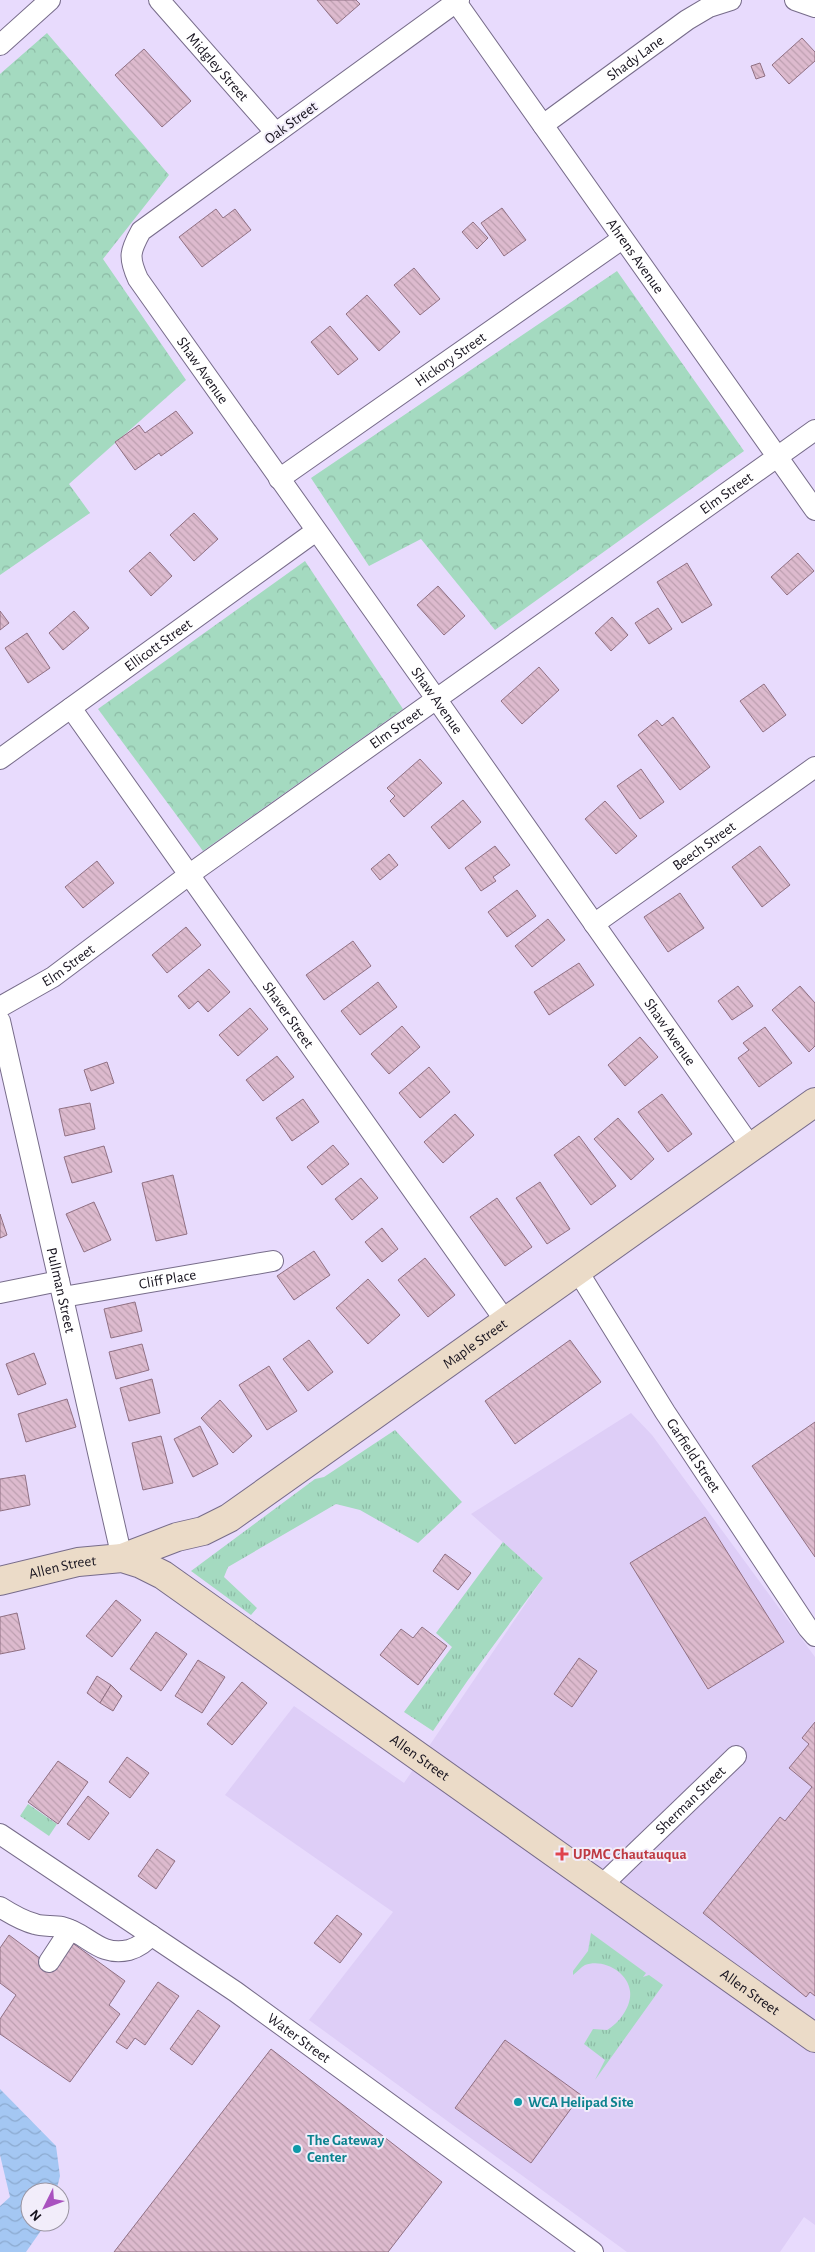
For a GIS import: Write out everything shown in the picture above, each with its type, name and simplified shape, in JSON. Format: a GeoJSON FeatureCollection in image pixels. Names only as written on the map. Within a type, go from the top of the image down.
{"type":"FeatureCollection","features":[{"type":"Feature","properties":{"kind":"street"},"geometry":{"type":"LineString","coordinates":[[0,45],[50,0]]}},
{"type":"Feature","properties":{"kind":"street","name":"Midgley Street"},"geometry":{"type":"LineString","coordinates":[[159,0],[276,133]]}},
{"type":"Feature","properties":{"kind":"street","name":"Shady Lane"},"geometry":{"type":"LineString","coordinates":[[542,124],[687,20],[709,7],[730,0]]}},
{"type":"Feature","properties":{"kind":"street"},"geometry":{"type":"LineString","coordinates":[[794,0],[815,7]]}},
{"type":"Feature","properties":{"kind":"street","name":"Oak Street"},"geometry":{"type":"LineString","coordinates":[[130,252],[141,231],[458,1]]}},
{"type":"Feature","properties":{"kind":"street","name":"Ahrens Avenue"},"geometry":{"type":"LineString","coordinates":[[458,1],[622,239],[815,510]]}},
{"type":"Feature","properties":{"kind":"street","name":"Hickory Street"},"geometry":{"type":"LineString","coordinates":[[279,479],[622,239]]}},
{"type":"Feature","properties":{"kind":"street","name":"Shaw Avenue"},"geometry":{"type":"LineString","coordinates":[[130,252],[131,264],[138,279],[751,1147]]}},
{"type":"Feature","properties":{"kind":"street","name":"Elm Street"},"geometry":{"type":"LineString","coordinates":[[0,1007],[53,976],[190,874],[815,430]]}},
{"type":"Feature","properties":{"kind":"street","name":"Ellicott Street"},"geometry":{"type":"LineString","coordinates":[[0,759],[316,531]]}},
{"type":"Feature","properties":{"kind":"street","name":"Shaver Street"},"geometry":{"type":"LineString","coordinates":[[71,708],[506,1322]]}},
{"type":"Feature","properties":{"kind":"street","name":"Beech Street"},"geometry":{"type":"LineString","coordinates":[[594,924],[815,767]]}},
{"type":"Feature","properties":{"kind":"street","name":"Pullman Street"},"geometry":{"type":"LineString","coordinates":[[0,1021],[122,1558]]}},
{"type":"Feature","properties":{"kind":"street","name":"Maple Street"},"geometry":{"type":"LineString","coordinates":[[122,1558],[177,1537],[203,1531],[229,1518],[815,1102]]}},
{"type":"Feature","properties":{"kind":"street","name":"Cliff Place"},"geometry":{"type":"LineString","coordinates":[[0,1293],[61,1289],[273,1261]]}},
{"type":"Feature","properties":{"kind":"street","name":"Garfield Street"},"geometry":{"type":"LineString","coordinates":[[577,1270],[665,1412],[815,1636]]}},
{"type":"Feature","properties":{"kind":"street","name":"Allen Street"},"geometry":{"type":"LineString","coordinates":[[0,1581],[78,1562],[122,1558],[141,1564],[163,1575],[815,2038]]}},
{"type":"Feature","properties":{"kind":"street","name":"Sherman Street"},"geometry":{"type":"LineString","coordinates":[[601,1886],[736,1756]]}},
{"type":"Feature","properties":{"kind":"street","name":"Water Street"},"geometry":{"type":"LineString","coordinates":[[0,1834],[236,1992],[593,2252]]}},
{"type":"Feature","properties":{"kind":"street"},"geometry":{"type":"LineString","coordinates":[[0,1907],[36,1925],[62,1927],[70,1930],[107,1951],[117,1952],[138,1947],[151,1935]]}},
{"type":"Feature","properties":{"kind":"street"},"geometry":{"type":"LineString","coordinates":[[49,1962],[70,1930]]}},
{"type":"Feature","properties":{"kind":"shaded area","name":"UPMC Chautauqua"},"geometry":{"type":"Polygon","coordinates":[[[631,1413],[652,1435],[815,1657],[815,2225],[804,2217],[780,2252],[627,2252],[309,2020],[393,1912],[225,1795],[294,1706],[404,1783],[543,1578],[471,1514],[631,1413]]]}},
{"type":"Feature","properties":{"kind":"green space"},"geometry":{"type":"Polygon","coordinates":[[[47,33],[169,175],[103,259],[186,380],[69,484],[90,513],[0,575],[0,74],[47,33]]]}},
{"type":"Feature","properties":{"kind":"green space"},"geometry":{"type":"Polygon","coordinates":[[[617,271],[744,451],[495,630],[421,539],[369,566],[311,478],[617,271]]]}},
{"type":"Feature","properties":{"kind":"green space"},"geometry":{"type":"Polygon","coordinates":[[[305,561],[403,709],[203,851],[98,709],[305,561]]]}},
{"type":"Feature","properties":{"kind":"green space"},"geometry":{"type":"Polygon","coordinates":[[[395,1430],[462,1502],[418,1543],[360,1510],[336,1504],[228,1567],[224,1577],[257,1608],[251,1615],[191,1571],[315,1479],[324,1477],[395,1430]]]}},
{"type":"Feature","properties":{"kind":"green space"},"geometry":{"type":"Polygon","coordinates":[[[503,1542],[543,1578],[433,1731],[404,1712],[452,1647],[436,1633],[503,1542]]]}},
{"type":"Feature","properties":{"kind":"green space"},"geometry":{"type":"Polygon","coordinates":[[[28,1804],[57,1824],[49,1836],[20,1816],[28,1804]]]}},
{"type":"Feature","properties":{"kind":"green space"},"geometry":{"type":"Polygon","coordinates":[[[591,1933],[646,1973],[643,1977],[649,1975],[663,1985],[595,2080],[605,2060],[584,2044],[593,2029],[607,2030],[620,2019],[627,2008],[630,1991],[625,1978],[614,1968],[607,1965],[592,1963],[585,1965],[573,1975],[573,1971],[588,1951],[591,1933]]]}},
{"type":"Feature","properties":{"kind":"water"},"geometry":{"type":"Polygon","coordinates":[[[0,2089],[56,2146],[60,2176],[58,2182],[20,2182],[20,2232],[40,2232],[26,2252],[0,2252],[0,2206],[10,2197],[0,2155],[0,2089]]]}},
{"type":"Feature","properties":{"kind":"building"},"geometry":{"type":"Polygon","coordinates":[[[317,0],[356,0],[360,4],[337,24],[317,0]]]}},
{"type":"Feature","properties":{"kind":"building"},"geometry":{"type":"Polygon","coordinates":[[[802,38],[815,52],[815,61],[789,84],[772,65],[802,38]]]}},
{"type":"Feature","properties":{"kind":"building"},"geometry":{"type":"Polygon","coordinates":[[[144,49],[191,101],[162,127],[115,75],[144,49]]]}},
{"type":"Feature","properties":{"kind":"building"},"geometry":{"type":"Polygon","coordinates":[[[760,63],[765,76],[756,79],[751,66],[760,63]]]}},
{"type":"Feature","properties":{"kind":"building"},"geometry":{"type":"Polygon","coordinates":[[[502,208],[526,240],[504,256],[481,223],[502,208]]]}},
{"type":"Feature","properties":{"kind":"building"},"geometry":{"type":"Polygon","coordinates":[[[216,209],[223,218],[235,209],[251,230],[202,267],[179,237],[216,209]]]}},
{"type":"Feature","properties":{"kind":"building"},"geometry":{"type":"Polygon","coordinates":[[[473,222],[488,238],[477,249],[462,232],[473,222]]]}},
{"type":"Feature","properties":{"kind":"building"},"geometry":{"type":"Polygon","coordinates":[[[414,268],[440,299],[420,315],[394,285],[414,268]]]}},
{"type":"Feature","properties":{"kind":"building"},"geometry":{"type":"Polygon","coordinates":[[[367,295],[400,332],[379,351],[346,314],[367,295]]]}},
{"type":"Feature","properties":{"kind":"building"},"geometry":{"type":"Polygon","coordinates":[[[330,326],[358,359],[338,375],[311,342],[330,326]]]}},
{"type":"Feature","properties":{"kind":"building"},"geometry":{"type":"Polygon","coordinates":[[[176,411],[193,433],[161,456],[159,453],[135,470],[115,442],[139,425],[145,433],[176,411]]]}},
{"type":"Feature","properties":{"kind":"building"},"geometry":{"type":"Polygon","coordinates":[[[194,513],[218,539],[194,561],[170,535],[194,513]]]}},
{"type":"Feature","properties":{"kind":"building"},"geometry":{"type":"Polygon","coordinates":[[[150,552],[172,576],[151,596],[129,571],[150,552]]]}},
{"type":"Feature","properties":{"kind":"building"},"geometry":{"type":"Polygon","coordinates":[[[798,553],[814,571],[787,595],[771,577],[798,553]]]}},
{"type":"Feature","properties":{"kind":"building"},"geometry":{"type":"Polygon","coordinates":[[[687,563],[712,605],[682,623],[657,582],[687,563]]]}},
{"type":"Feature","properties":{"kind":"building"},"geometry":{"type":"Polygon","coordinates":[[[438,586],[465,616],[444,635],[417,605],[438,586]]]}},
{"type":"Feature","properties":{"kind":"building"},"geometry":{"type":"Polygon","coordinates":[[[658,608],[672,629],[649,644],[635,623],[658,608]]]}},
{"type":"Feature","properties":{"kind":"building"},"geometry":{"type":"Polygon","coordinates":[[[0,611],[9,623],[0,630],[0,611]]]}},
{"type":"Feature","properties":{"kind":"building"},"geometry":{"type":"Polygon","coordinates":[[[74,611],[89,628],[63,650],[49,633],[74,611]]]}},
{"type":"Feature","properties":{"kind":"building"},"geometry":{"type":"Polygon","coordinates":[[[612,617],[628,635],[611,651],[595,633],[612,617]]]}},
{"type":"Feature","properties":{"kind":"building"},"geometry":{"type":"Polygon","coordinates":[[[27,633],[50,668],[28,683],[5,648],[27,633]]]}},
{"type":"Feature","properties":{"kind":"building"},"geometry":{"type":"Polygon","coordinates":[[[539,667],[559,690],[522,724],[501,701],[539,667]]]}},
{"type":"Feature","properties":{"kind":"building"},"geometry":{"type":"Polygon","coordinates":[[[764,684],[786,715],[763,732],[740,701],[764,684]]]}},
{"type":"Feature","properties":{"kind":"building"},"geometry":{"type":"Polygon","coordinates":[[[673,717],[710,767],[680,790],[638,735],[657,720],[662,726],[673,717]]]}},
{"type":"Feature","properties":{"kind":"building"},"geometry":{"type":"Polygon","coordinates":[[[420,759],[442,783],[404,817],[390,801],[395,796],[387,788],[420,759]]]}},
{"type":"Feature","properties":{"kind":"building"},"geometry":{"type":"Polygon","coordinates":[[[641,769],[664,802],[640,819],[617,786],[641,769]]]}},
{"type":"Feature","properties":{"kind":"building"},"geometry":{"type":"Polygon","coordinates":[[[463,800],[481,822],[449,849],[431,827],[463,800]]]}},
{"type":"Feature","properties":{"kind":"building"},"geometry":{"type":"Polygon","coordinates":[[[605,801],[637,836],[616,854],[585,819],[605,801]]]}},
{"type":"Feature","properties":{"kind":"building"},"geometry":{"type":"Polygon","coordinates":[[[495,846],[510,865],[493,877],[496,881],[481,891],[465,868],[495,846]]]}},
{"type":"Feature","properties":{"kind":"building"},"geometry":{"type":"Polygon","coordinates":[[[760,846],[790,885],[762,907],[732,867],[760,846]]]}},
{"type":"Feature","properties":{"kind":"building"},"geometry":{"type":"Polygon","coordinates":[[[389,854],[398,865],[380,880],[371,869],[389,854]]]}},
{"type":"Feature","properties":{"kind":"building"},"geometry":{"type":"Polygon","coordinates":[[[97,861],[114,883],[83,908],[65,887],[97,861]]]}},
{"type":"Feature","properties":{"kind":"building"},"geometry":{"type":"Polygon","coordinates":[[[517,890],[536,916],[507,937],[488,912],[517,890]]]}},
{"type":"Feature","properties":{"kind":"building"},"geometry":{"type":"Polygon","coordinates":[[[680,893],[704,928],[668,952],[644,917],[680,893]]]}},
{"type":"Feature","properties":{"kind":"building"},"geometry":{"type":"Polygon","coordinates":[[[548,919],[565,940],[532,967],[515,946],[548,919]]]}},
{"type":"Feature","properties":{"kind":"building"},"geometry":{"type":"Polygon","coordinates":[[[186,927],[201,945],[167,973],[152,955],[186,927]]]}},
{"type":"Feature","properties":{"kind":"building"},"geometry":{"type":"Polygon","coordinates":[[[353,941],[371,966],[324,1000],[306,975],[353,941]]]}},
{"type":"Feature","properties":{"kind":"building"},"geometry":{"type":"Polygon","coordinates":[[[579,963],[594,985],[549,1015],[534,992],[579,963]]]}},
{"type":"Feature","properties":{"kind":"building"},"geometry":{"type":"Polygon","coordinates":[[[209,969],[230,992],[208,1012],[198,1001],[189,1009],[178,996],[209,969]]]}},
{"type":"Feature","properties":{"kind":"building"},"geometry":{"type":"Polygon","coordinates":[[[378,982],[397,1007],[360,1035],[341,1011],[378,982]]]}},
{"type":"Feature","properties":{"kind":"building"},"geometry":{"type":"Polygon","coordinates":[[[738,986],[753,1006],[732,1020],[718,1001],[738,986]]]}},
{"type":"Feature","properties":{"kind":"building"},"geometry":{"type":"Polygon","coordinates":[[[800,986],[815,1003],[815,1046],[809,1052],[772,1010],[800,986]]]}},
{"type":"Feature","properties":{"kind":"building"},"geometry":{"type":"Polygon","coordinates":[[[250,1008],[268,1029],[238,1056],[219,1035],[250,1008]]]}},
{"type":"Feature","properties":{"kind":"building"},"geometry":{"type":"Polygon","coordinates":[[[402,1026],[420,1047],[389,1074],[371,1054],[402,1026]]]}},
{"type":"Feature","properties":{"kind":"building"},"geometry":{"type":"Polygon","coordinates":[[[765,1027],[792,1063],[759,1087],[738,1058],[749,1050],[743,1043],[765,1027]]]}},
{"type":"Feature","properties":{"kind":"building"},"geometry":{"type":"Polygon","coordinates":[[[640,1037],[658,1057],[625,1086],[608,1065],[640,1037]]]}},
{"type":"Feature","properties":{"kind":"building"},"geometry":{"type":"Polygon","coordinates":[[[277,1056],[294,1077],[263,1101],[246,1080],[277,1056]]]}},
{"type":"Feature","properties":{"kind":"building"},"geometry":{"type":"Polygon","coordinates":[[[107,1062],[114,1083],[91,1091],[84,1070],[107,1062]]]}},
{"type":"Feature","properties":{"kind":"building"},"geometry":{"type":"Polygon","coordinates":[[[429,1067],[450,1092],[420,1118],[399,1093],[429,1067]]]}},
{"type":"Feature","properties":{"kind":"building"},"geometry":{"type":"Polygon","coordinates":[[[662,1094],[692,1134],[668,1152],[638,1112],[662,1094]]]}},
{"type":"Feature","properties":{"kind":"building"},"geometry":{"type":"Polygon","coordinates":[[[303,1099],[319,1122],[292,1141],[276,1118],[303,1099]]]}},
{"type":"Feature","properties":{"kind":"building"},"geometry":{"type":"Polygon","coordinates":[[[90,1103],[95,1129],[65,1136],[59,1109],[90,1103]]]}},
{"type":"Feature","properties":{"kind":"building"},"geometry":{"type":"Polygon","coordinates":[[[455,1114],[474,1135],[443,1163],[424,1142],[455,1114]]]}},
{"type":"Feature","properties":{"kind":"building"},"geometry":{"type":"Polygon","coordinates":[[[618,1118],[654,1159],[631,1180],[594,1139],[618,1118]]]}},
{"type":"Feature","properties":{"kind":"building"},"geometry":{"type":"Polygon","coordinates":[[[579,1136],[616,1186],[591,1205],[554,1155],[579,1136]]]}},
{"type":"Feature","properties":{"kind":"building"},"geometry":{"type":"Polygon","coordinates":[[[333,1145],[349,1164],[322,1185],[307,1167],[333,1145]]]}},
{"type":"Feature","properties":{"kind":"building"},"geometry":{"type":"Polygon","coordinates":[[[104,1146],[112,1172],[72,1183],[64,1157],[104,1146]]]}},
{"type":"Feature","properties":{"kind":"building"},"geometry":{"type":"Polygon","coordinates":[[[173,1175],[187,1234],[156,1241],[142,1183],[173,1175]]]}},
{"type":"Feature","properties":{"kind":"building"},"geometry":{"type":"Polygon","coordinates":[[[361,1178],[378,1198],[352,1220],[335,1199],[361,1178]]]}},
{"type":"Feature","properties":{"kind":"building"},"geometry":{"type":"Polygon","coordinates":[[[540,1182],[570,1229],[547,1244],[516,1198],[540,1182]]]}},
{"type":"Feature","properties":{"kind":"building"},"geometry":{"type":"Polygon","coordinates":[[[497,1198],[532,1247],[505,1266],[470,1217],[497,1198]]]}},
{"type":"Feature","properties":{"kind":"building"},"geometry":{"type":"Polygon","coordinates":[[[94,1202],[111,1240],[84,1252],[66,1214],[94,1202]]]}},
{"type":"Feature","properties":{"kind":"building"},"geometry":{"type":"Polygon","coordinates":[[[0,1214],[7,1235],[0,1238],[0,1214]]]}},
{"type":"Feature","properties":{"kind":"building"},"geometry":{"type":"Polygon","coordinates":[[[382,1228],[398,1249],[382,1262],[365,1242],[382,1228]]]}},
{"type":"Feature","properties":{"kind":"building"},"geometry":{"type":"Polygon","coordinates":[[[314,1251],[330,1275],[294,1300],[277,1276],[314,1251]]]}},
{"type":"Feature","properties":{"kind":"building"},"geometry":{"type":"Polygon","coordinates":[[[425,1258],[455,1295],[428,1317],[398,1280],[425,1258]]]}},
{"type":"Feature","properties":{"kind":"building"},"geometry":{"type":"Polygon","coordinates":[[[368,1279],[400,1315],[368,1344],[336,1308],[368,1279]]]}},
{"type":"Feature","properties":{"kind":"building"},"geometry":{"type":"Polygon","coordinates":[[[135,1302],[142,1331],[111,1338],[104,1309],[135,1302]]]}},
{"type":"Feature","properties":{"kind":"building"},"geometry":{"type":"Polygon","coordinates":[[[309,1340],[333,1372],[308,1391],[283,1359],[309,1340]]]}},
{"type":"Feature","properties":{"kind":"building"},"geometry":{"type":"Polygon","coordinates":[[[570,1340],[601,1382],[515,1444],[485,1401],[570,1340]]]}},
{"type":"Feature","properties":{"kind":"building"},"geometry":{"type":"Polygon","coordinates":[[[142,1344],[149,1370],[116,1379],[109,1352],[142,1344]]]}},
{"type":"Feature","properties":{"kind":"building"},"geometry":{"type":"Polygon","coordinates":[[[34,1353],[46,1384],[18,1395],[6,1364],[34,1353]]]}},
{"type":"Feature","properties":{"kind":"building"},"geometry":{"type":"Polygon","coordinates":[[[269,1366],[297,1411],[267,1430],[239,1385],[269,1366]]]}},
{"type":"Feature","properties":{"kind":"building"},"geometry":{"type":"Polygon","coordinates":[[[152,1379],[160,1413],[129,1421],[120,1388],[152,1379]]]}},
{"type":"Feature","properties":{"kind":"building"},"geometry":{"type":"Polygon","coordinates":[[[67,1399],[76,1427],[26,1442],[18,1414],[67,1399]]]}},
{"type":"Feature","properties":{"kind":"building"},"geometry":{"type":"Polygon","coordinates":[[[220,1400],[252,1436],[233,1453],[201,1418],[220,1400]]]}},
{"type":"Feature","properties":{"kind":"building"},"geometry":{"type":"Polygon","coordinates":[[[815,1422],[815,1557],[752,1466],[815,1422]]]}},
{"type":"Feature","properties":{"kind":"building"},"geometry":{"type":"Polygon","coordinates":[[[200,1426],[218,1464],[193,1477],[174,1439],[200,1426]]]}},
{"type":"Feature","properties":{"kind":"building"},"geometry":{"type":"Polygon","coordinates":[[[161,1436],[173,1483],[143,1490],[132,1443],[161,1436]]]}},
{"type":"Feature","properties":{"kind":"building"},"geometry":{"type":"Polygon","coordinates":[[[25,1475],[30,1505],[0,1511],[0,1479],[25,1475]]]}},
{"type":"Feature","properties":{"kind":"building"},"geometry":{"type":"Polygon","coordinates":[[[705,1517],[784,1642],[708,1689],[630,1563],[705,1517]]]}},
{"type":"Feature","properties":{"kind":"building"},"geometry":{"type":"Polygon","coordinates":[[[445,1554],[471,1573],[458,1590],[433,1571],[445,1554]]]}},
{"type":"Feature","properties":{"kind":"building"},"geometry":{"type":"Polygon","coordinates":[[[116,1600],[141,1620],[112,1657],[86,1636],[116,1600]]]}},
{"type":"Feature","properties":{"kind":"building"},"geometry":{"type":"Polygon","coordinates":[[[17,1613],[25,1649],[0,1654],[0,1617],[17,1613]]]}},
{"type":"Feature","properties":{"kind":"building"},"geometry":{"type":"Polygon","coordinates":[[[422,1627],[447,1646],[418,1685],[380,1655],[401,1629],[413,1638],[422,1627]]]}},
{"type":"Feature","properties":{"kind":"building"},"geometry":{"type":"Polygon","coordinates":[[[156,1632],[187,1654],[161,1691],[130,1669],[156,1632]]]}},
{"type":"Feature","properties":{"kind":"building"},"geometry":{"type":"Polygon","coordinates":[[[579,1658],[597,1671],[572,1707],[554,1694],[579,1658]]]}},
{"type":"Feature","properties":{"kind":"building"},"geometry":{"type":"Polygon","coordinates":[[[198,1660],[225,1677],[202,1713],[175,1696],[198,1660]]]}},
{"type":"Feature","properties":{"kind":"building"},"geometry":{"type":"Polygon","coordinates":[[[97,1676],[111,1685],[100,1703],[87,1693],[97,1676]]]}},
{"type":"Feature","properties":{"kind":"building"},"geometry":{"type":"Polygon","coordinates":[[[242,1682],[267,1703],[232,1745],[207,1724],[242,1682]]]}},
{"type":"Feature","properties":{"kind":"building"},"geometry":{"type":"Polygon","coordinates":[[[111,1685],[122,1696],[113,1711],[100,1703],[111,1685]]]}},
{"type":"Feature","properties":{"kind":"building"},"geometry":{"type":"Polygon","coordinates":[[[815,1722],[815,1996],[810,1992],[806,1997],[703,1913],[780,1817],[785,1821],[812,1787],[789,1768],[809,1744],[802,1738],[815,1722]]]}},
{"type":"Feature","properties":{"kind":"building"},"geometry":{"type":"Polygon","coordinates":[[[127,1757],[149,1773],[130,1798],[109,1782],[127,1757]]]}},
{"type":"Feature","properties":{"kind":"building"},"geometry":{"type":"Polygon","coordinates":[[[58,1761],[88,1782],[58,1824],[28,1802],[58,1761]]]}},
{"type":"Feature","properties":{"kind":"building"},"geometry":{"type":"Polygon","coordinates":[[[88,1796],[109,1813],[89,1840],[67,1824],[88,1796]]]}},
{"type":"Feature","properties":{"kind":"building"},"geometry":{"type":"Polygon","coordinates":[[[157,1849],[175,1861],[156,1889],[138,1876],[157,1849]]]}},
{"type":"Feature","properties":{"kind":"building"},"geometry":{"type":"Polygon","coordinates":[[[337,1915],[362,1934],[340,1963],[314,1943],[337,1915]]]}},
{"type":"Feature","properties":{"kind":"building"},"geometry":{"type":"Polygon","coordinates":[[[9,1935],[53,1968],[71,1942],[125,1981],[109,2005],[120,2014],[70,2082],[0,2034],[0,2019],[16,1995],[0,1983],[0,1948],[9,1935]]]}},
{"type":"Feature","properties":{"kind":"building"},"geometry":{"type":"Polygon","coordinates":[[[158,1982],[179,1996],[145,2045],[135,2038],[127,2049],[116,2042],[158,1982]]]}},
{"type":"Feature","properties":{"kind":"building"},"geometry":{"type":"Polygon","coordinates":[[[198,2010],[220,2026],[192,2065],[170,2049],[198,2010]]]}},
{"type":"Feature","properties":{"kind":"building","name":"WCA Helipad Site"},"geometry":{"type":"Polygon","coordinates":[[[505,2040],[581,2095],[531,2163],[455,2108],[505,2040]]]}},
{"type":"Feature","properties":{"kind":"building","name":"The Gateway Center"},"geometry":{"type":"Polygon","coordinates":[[[271,2049],[442,2182],[388,2252],[114,2252],[271,2049]]]}},
{"type":"Feature","properties":{"kind":"place","name":"UPMC Chautauqua"},"geometry":{"type":"Point","coordinates":[562,1854]}},
{"type":"Feature","properties":{"kind":"place","name":"WCA Helipad Site"},"geometry":{"type":"Point","coordinates":[518,2102]}},
{"type":"Feature","properties":{"kind":"place","name":"The Gateway Center"},"geometry":{"type":"Point","coordinates":[297,2149]}}]}
